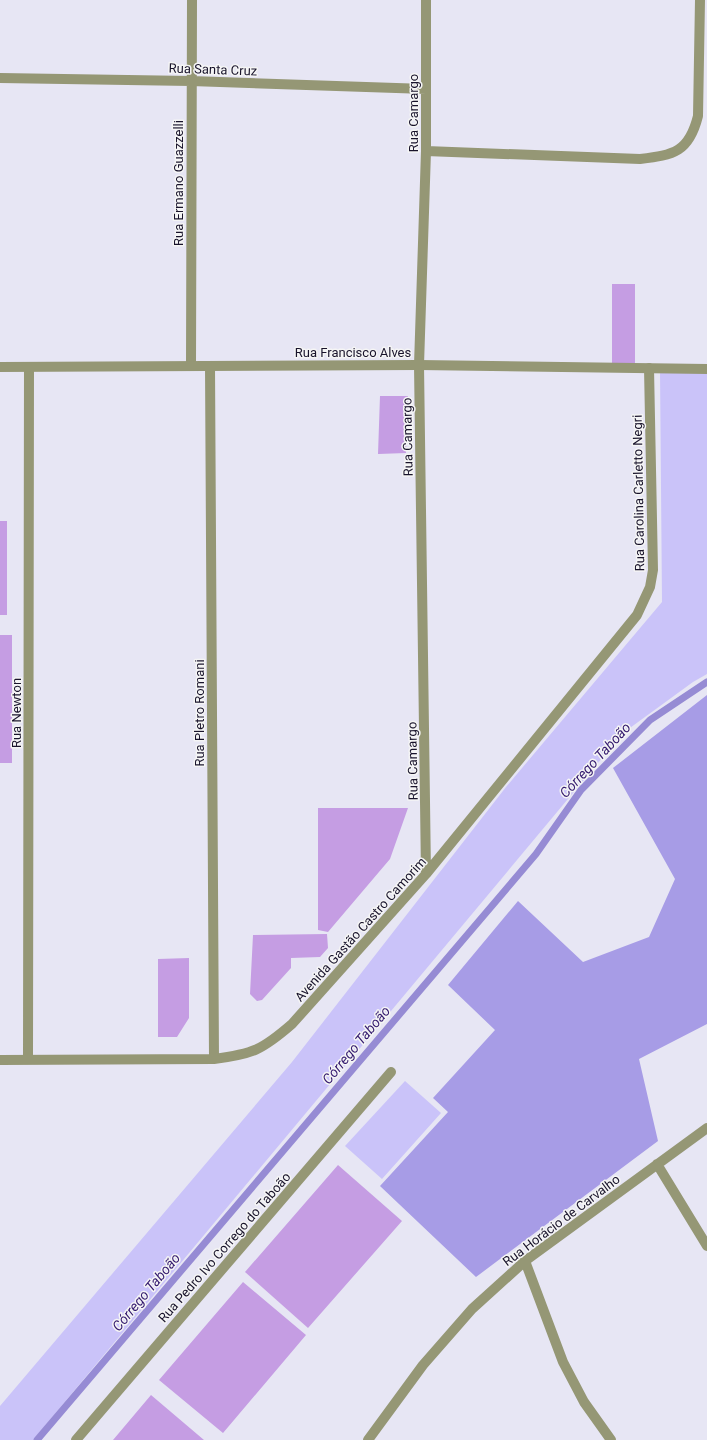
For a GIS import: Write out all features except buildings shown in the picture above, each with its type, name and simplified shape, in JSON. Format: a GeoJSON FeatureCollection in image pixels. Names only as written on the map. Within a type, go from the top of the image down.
{"type":"FeatureCollection","features":[{"type":"Feature","properties":{"kind":"street","name":"Rua Ermano Guazzelli"},"geometry":{"type":"LineString","coordinates":[[191,366],[192,0]]}},
{"type":"Feature","properties":{"kind":"street","name":"Rua Camargo"},"geometry":{"type":"LineString","coordinates":[[426,0],[426,151],[419,365],[426,874]]}},
{"type":"Feature","properties":{"kind":"street"},"geometry":{"type":"LineString","coordinates":[[426,151],[640,159],[664,156],[680,150],[689,142],[695,130],[698,116],[700,0]]}},
{"type":"Feature","properties":{"kind":"street","name":"Rua Santa Cruz"},"geometry":{"type":"LineString","coordinates":[[0,78],[191,81],[426,89]]}},
{"type":"Feature","properties":{"kind":"street","name":"Rua Francisco Alves"},"geometry":{"type":"LineString","coordinates":[[0,367],[419,365],[707,370]]}},
{"type":"Feature","properties":{"kind":"street","name":"Rua Pletro Romani"},"geometry":{"type":"LineString","coordinates":[[210,366],[214,1059]]}},
{"type":"Feature","properties":{"kind":"street","name":"Rua Newton"},"geometry":{"type":"LineString","coordinates":[[28,1060],[29,367]]}},
{"type":"Feature","properties":{"kind":"street","name":"Rua Carolina Carletto Negri"},"geometry":{"type":"LineString","coordinates":[[637,615],[650,587],[653,570],[649,368]]}},
{"type":"Feature","properties":{"kind":"street","name":"Avenida Gastão Castro Camorim"},"geometry":{"type":"LineString","coordinates":[[0,1060],[214,1059],[247,1055],[270,1043],[292,1024],[426,874],[637,615]]}},
{"type":"Feature","properties":{"kind":"street","name":"Rua Pedro Ivo Corrego do Taboão"},"geometry":{"type":"LineString","coordinates":[[76,1440],[391,1072]]}},
{"type":"Feature","properties":{"kind":"street","name":"Rua Horácio de Carvalho"},"geometry":{"type":"LineString","coordinates":[[369,1440],[423,1365],[472,1309],[525,1261],[707,1128]]}},
{"type":"Feature","properties":{"kind":"street"},"geometry":{"type":"LineString","coordinates":[[657,1164],[707,1246]]}},
{"type":"Feature","properties":{"kind":"street"},"geometry":{"type":"LineString","coordinates":[[525,1261],[563,1362],[584,1402],[611,1440]]}},
{"type":"Feature","properties":{"kind":"shaded area"},"geometry":{"type":"Polygon","coordinates":[[[660,371],[707,373],[707,674],[693,682],[623,733],[33,1440],[0,1440],[0,1406],[292,1062],[506,787],[662,602],[660,371]]]}},
{"type":"Feature","properties":{"kind":"shaded area"},"geometry":{"type":"Polygon","coordinates":[[[707,695],[707,1024],[639,1059],[658,1141],[476,1277],[380,1186],[448,1112],[433,1098],[495,1030],[448,985],[518,901],[583,962],[649,937],[675,879],[613,768],[707,695]]]}},
{"type":"Feature","properties":{"kind":"shaded area"},"geometry":{"type":"Polygon","coordinates":[[[405,1081],[441,1113],[382,1179],[345,1146],[405,1081]]]}},
{"type":"Feature","properties":{"kind":"waterway","name":"Córrego Taboão"},"geometry":{"type":"LineString","coordinates":[[37,1440],[536,854],[581,790],[650,720],[707,682]]}}]}
